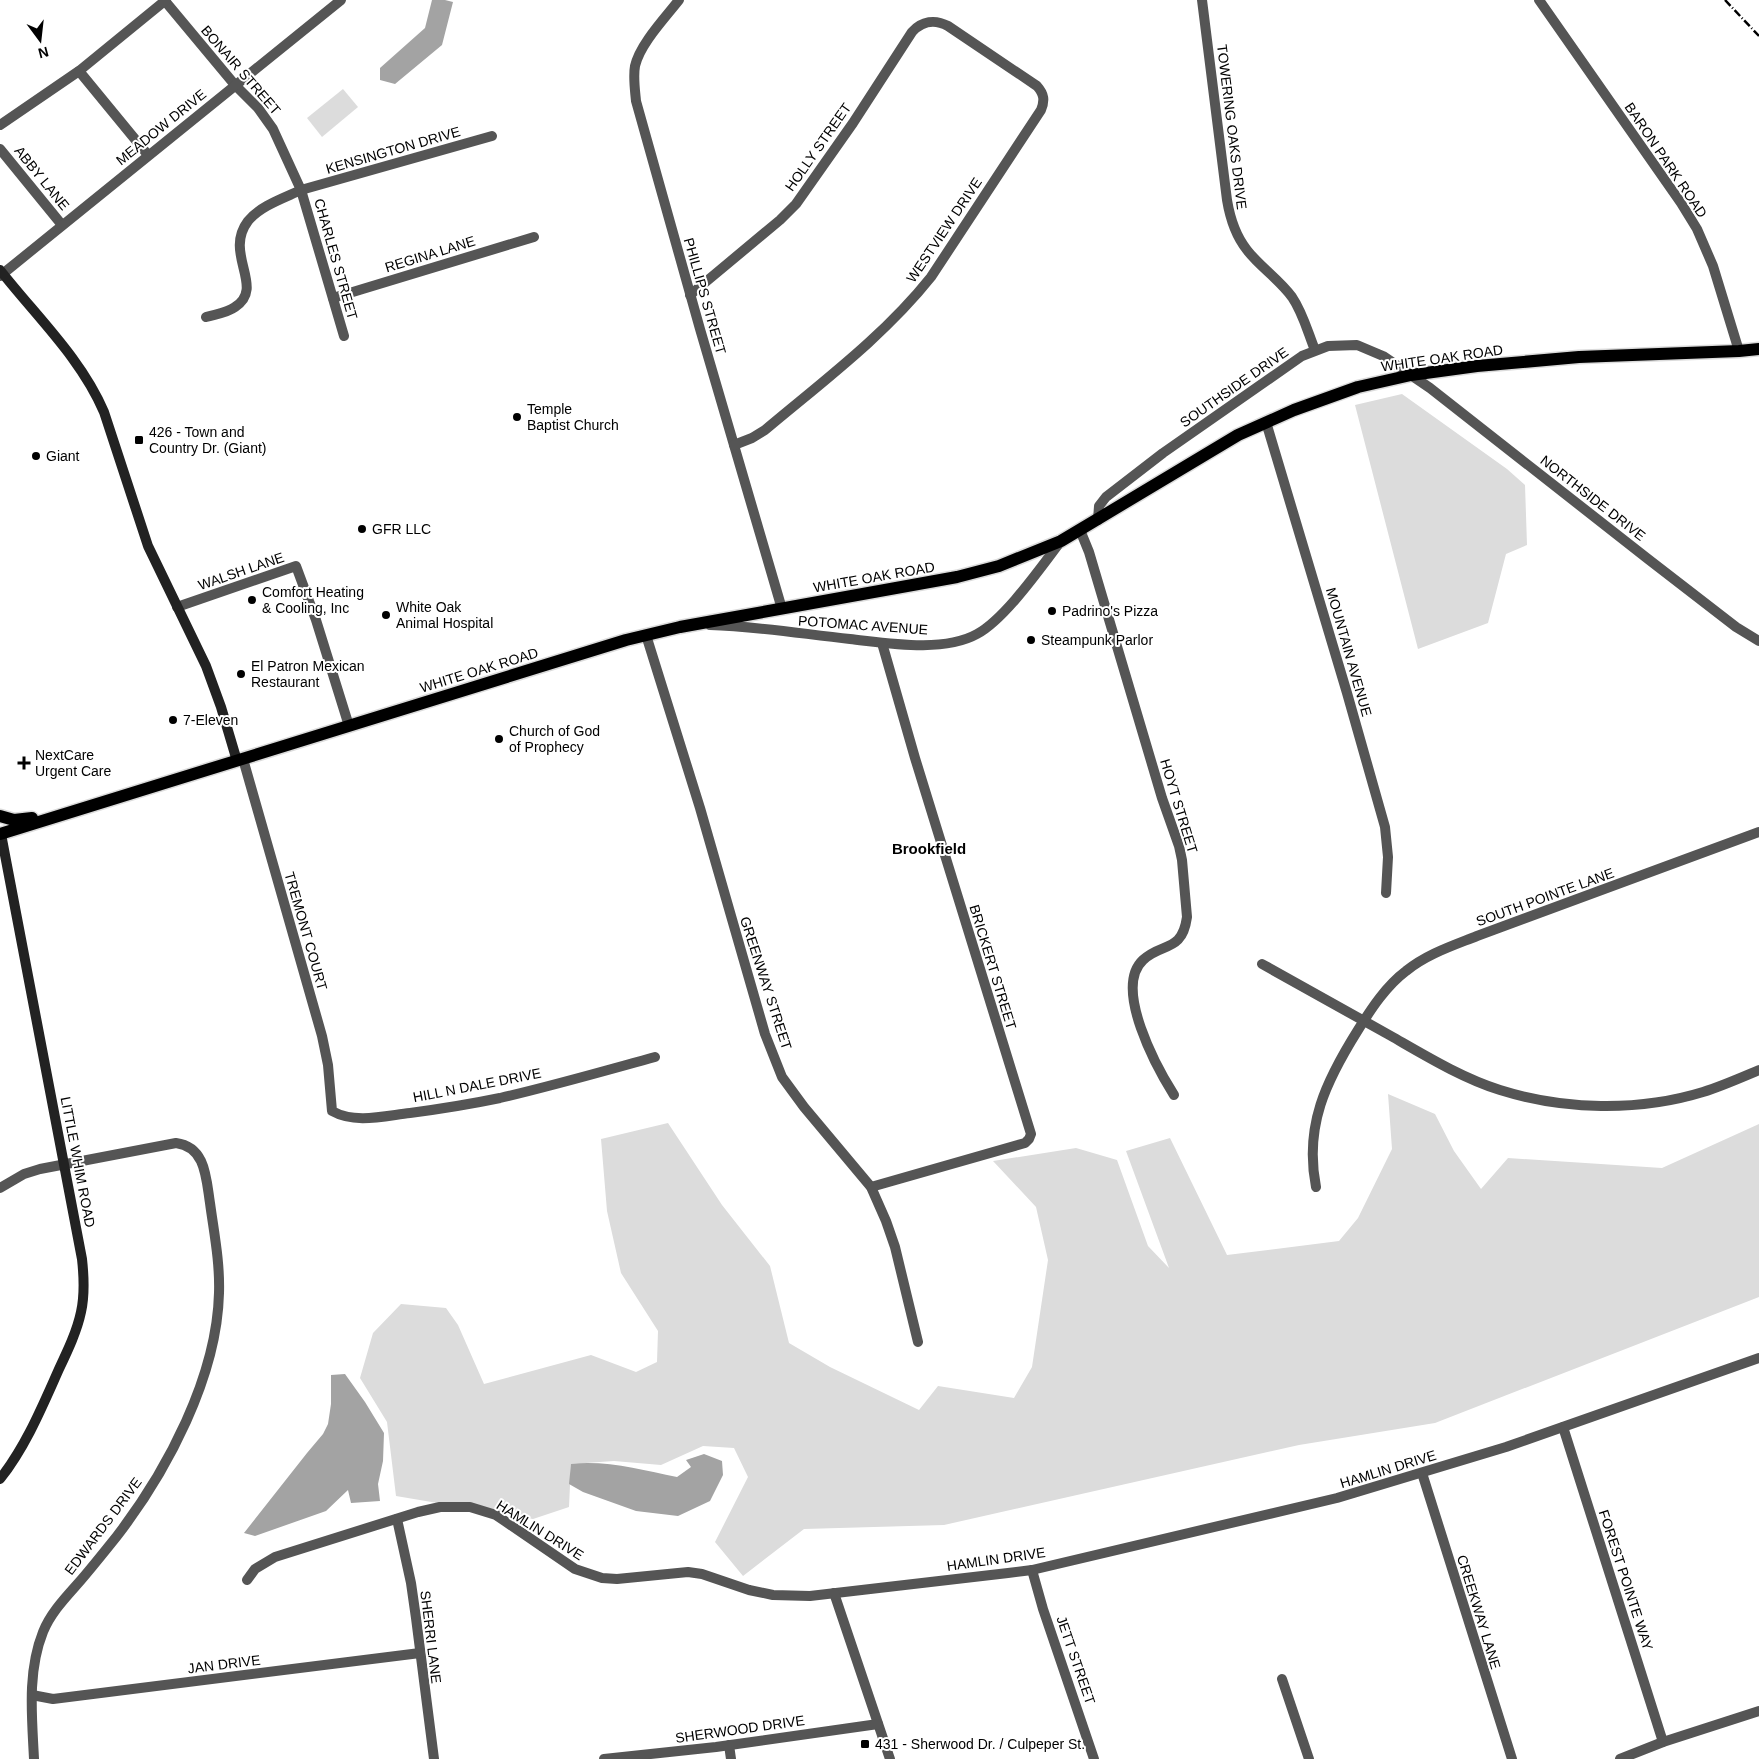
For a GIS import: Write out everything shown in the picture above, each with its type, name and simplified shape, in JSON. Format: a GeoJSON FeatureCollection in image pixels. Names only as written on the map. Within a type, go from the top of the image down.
{"type":"FeatureCollection","features":[{"type":"Feature","properties":{"kind":"main road","name":"WHITE OAK ROAD"},"geometry":{"type":"LineString","coordinates":[[0,834],[646,635],[782,608],[892,590],[978,572],[1038,551],[1080,530],[1238,435],[1323,398],[1383,380],[1471,366],[1570,358],[1739,352],[1759,349]]}},
{"type":"Feature","properties":{"kind":"main road","name":"WHITE OAK ROAD"},"geometry":{"type":"LineString","coordinates":[[1739,352],[1759,356]]}},
{"type":"Feature","properties":{"kind":"main road"},"geometry":{"type":"LineString","coordinates":[[0,816],[8,819],[21,819],[70,812]]}},
{"type":"Feature","properties":{"kind":"street","name":"BONAIR STREET"},"geometry":{"type":"LineString","coordinates":[[165,0],[273,128],[302,190]]}},
{"type":"Feature","properties":{"kind":"street"},"geometry":{"type":"LineString","coordinates":[[0,125],[79,70],[165,0]]}},
{"type":"Feature","properties":{"kind":"street","name":"MEADOW DRIVE"},"geometry":{"type":"LineString","coordinates":[[1,273],[341,0]]}},
{"type":"Feature","properties":{"kind":"street","name":"PHILLIPS STREET"},"geometry":{"type":"LineString","coordinates":[[679,0],[642,50],[635,65],[636,102],[690,295],[782,608]]}},
{"type":"Feature","properties":{"kind":"street","name":"TOWERING OAKS DRIVE"},"geometry":{"type":"LineString","coordinates":[[1202,0],[1230,218],[1236,233],[1247,251],[1282,284],[1299,308],[1315,350]]}},
{"type":"Feature","properties":{"kind":"street","name":"BARON PARK ROAD"},"geometry":{"type":"LineString","coordinates":[[1539,0],[1681,203],[1697,229],[1713,266],[1739,352]]}},
{"type":"Feature","properties":{"kind":"street","name":"HOLLY STREET"},"geometry":{"type":"LineString","coordinates":[[690,295],[780,220],[796,204],[815,179],[916,27],[935,22],[943,23],[957,32]]}},
{"type":"Feature","properties":{"kind":"street","name":"WESTVIEW DRIVE"},"geometry":{"type":"LineString","coordinates":[[734,445],[752,438],[765,430],[886,326],[914,298],[931,277],[1041,110],[1043,97],[1037,86],[957,32]]}},
{"type":"Feature","properties":{"kind":"street"},"geometry":{"type":"LineString","coordinates":[[79,70],[148,155]]}},
{"type":"Feature","properties":{"kind":"street","name":"KENSINGTON DRIVE"},"geometry":{"type":"LineString","coordinates":[[206,317],[235,307],[245,296],[247,281],[240,257],[240,237],[249,220],[256,213],[302,190],[492,136]]}},
{"type":"Feature","properties":{"kind":"street","name":"ABBY LANE"},"geometry":{"type":"LineString","coordinates":[[0,149],[62,225]]}},
{"type":"Feature","properties":{"kind":"street","name":"CHARLES STREET"},"geometry":{"type":"LineString","coordinates":[[302,190],[344,336]]}},
{"type":"Feature","properties":{"kind":"street","name":"REGINA LANE"},"geometry":{"type":"LineString","coordinates":[[333,298],[534,237]]}},
{"type":"Feature","properties":{"kind":"street"},"geometry":{"type":"LineString","coordinates":[[1,273],[78,366],[96,394],[104,412],[148,546],[212,682],[240,760]]}},
{"type":"Feature","properties":{"kind":"street","name":"SOUTHSIDE DRIVE"},"geometry":{"type":"LineString","coordinates":[[1098,520],[1099,506],[1106,497],[1163,453],[1281,370],[1315,350],[1343,344],[1357,345],[1383,356],[1411,375]]}},
{"type":"Feature","properties":{"kind":"street","name":"NORTHSIDE DRIVE"},"geometry":{"type":"LineString","coordinates":[[1411,375],[1722,616],[1759,641]]}},
{"type":"Feature","properties":{"kind":"street","name":"MOUNTAIN AVENUE"},"geometry":{"type":"LineString","coordinates":[[1266,422],[1347,693],[1385,828],[1388,857],[1386,893]]}},
{"type":"Feature","properties":{"kind":"street","name":"HOYT STREET"},"geometry":{"type":"LineString","coordinates":[[1080,530],[1089,552],[1182,860],[1187,917],[1186,926],[1177,942],[1143,960],[1137,967],[1132,982],[1137,1014],[1153,1058],[1160,1074],[1174,1095]]}},
{"type":"Feature","properties":{"kind":"street","name":"POTOMAC AVENUE"},"geometry":{"type":"LineString","coordinates":[[680,627],[714,625],[882,643],[942,644],[963,640],[979,634],[991,624],[1037,573],[1061,540]]}},
{"type":"Feature","properties":{"kind":"street","name":"WALSH LANE"},"geometry":{"type":"LineString","coordinates":[[178,607],[296,566],[316,620],[349,726]]}},
{"type":"Feature","properties":{"kind":"street","name":"GREENWAY STREET"},"geometry":{"type":"LineString","coordinates":[[646,635],[700,808],[765,1034],[782,1077],[804,1107],[871,1187],[886,1221],[895,1248],[918,1342]]}},
{"type":"Feature","properties":{"kind":"street","name":"BRICKERT STREET"},"geometry":{"type":"LineString","coordinates":[[871,1187],[1025,1143],[1030,1139],[1031,1134],[915,758],[882,643]]}},
{"type":"Feature","properties":{"kind":"street","name":"TREMONT COURT"},"geometry":{"type":"LineString","coordinates":[[240,760],[322,1036],[328,1065],[332,1112]]}},
{"type":"Feature","properties":{"kind":"street","name":"SOUTH POINTE LANE"},"geometry":{"type":"LineString","coordinates":[[1316,1187],[1312,1155],[1321,1099],[1329,1080],[1363,1020],[1391,984],[1404,972],[1434,954],[1477,936],[1759,832]]}},
{"type":"Feature","properties":{"kind":"street","name":"LITTLE WHIM ROAD"},"geometry":{"type":"LineString","coordinates":[[0,834],[82,1258],[84,1281],[81,1314],[73,1339],[23,1447],[0,1479]]}},
{"type":"Feature","properties":{"kind":"street"},"geometry":{"type":"LineString","coordinates":[[1262,964],[1442,1065],[1498,1089],[1527,1098],[1552,1102],[1613,1105],[1676,1099],[1726,1084],[1759,1070]]}},
{"type":"Feature","properties":{"kind":"street","name":"HILL N DALE DRIVE"},"geometry":{"type":"LineString","coordinates":[[332,1112],[342,1117],[364,1118],[445,1108],[506,1096],[655,1057]]}},
{"type":"Feature","properties":{"kind":"street","name":"EDWARDS DRIVE"},"geometry":{"type":"LineString","coordinates":[[34,1759],[32,1695],[38,1647],[43,1632],[50,1617],[127,1523],[155,1481],[176,1442],[204,1373],[218,1317],[220,1294],[218,1262],[209,1195],[202,1163],[196,1151],[184,1144],[176,1143],[63,1163]]}},
{"type":"Feature","properties":{"kind":"street"},"geometry":{"type":"LineString","coordinates":[[0,1188],[24,1174],[63,1163]]}},
{"type":"Feature","properties":{"kind":"street","name":"HAMLIN DRIVE"},"geometry":{"type":"LineString","coordinates":[[247,1580],[260,1566],[274,1557],[397,1518],[440,1507],[462,1506],[483,1510],[506,1521],[575,1569],[602,1578],[617,1579],[688,1572],[702,1574],[749,1590],[773,1595],[810,1596],[1032,1570],[1337,1498],[1422,1474],[1759,1358]]}},
{"type":"Feature","properties":{"kind":"street","name":"FOREST POINTE WAY"},"geometry":{"type":"LineString","coordinates":[[1563,1427],[1663,1742]]}},
{"type":"Feature","properties":{"kind":"street","name":"CREEKWAY LANE"},"geometry":{"type":"LineString","coordinates":[[1422,1474],[1512,1759]]}},
{"type":"Feature","properties":{"kind":"street","name":"SHERRI LANE"},"geometry":{"type":"LineString","coordinates":[[397,1518],[411,1583],[434,1759]]}},
{"type":"Feature","properties":{"kind":"street","name":"JETT STREET"},"geometry":{"type":"LineString","coordinates":[[1032,1570],[1094,1759]]}},
{"type":"Feature","properties":{"kind":"street"},"geometry":{"type":"LineString","coordinates":[[834,1593],[890,1759]]}},
{"type":"Feature","properties":{"kind":"street","name":"JAN DRIVE"},"geometry":{"type":"LineString","coordinates":[[32,1695],[53,1699],[420,1653]]}},
{"type":"Feature","properties":{"kind":"street"},"geometry":{"type":"LineString","coordinates":[[1282,1679],[1309,1759]]}},
{"type":"Feature","properties":{"kind":"street"},"geometry":{"type":"LineString","coordinates":[[1620,1759],[1663,1742],[1759,1711]]}},
{"type":"Feature","properties":{"kind":"street","name":"SHERWOOD DRIVE"},"geometry":{"type":"LineString","coordinates":[[604,1759],[729,1745],[878,1724]]}},
{"type":"Feature","properties":{"kind":"street"},"geometry":{"type":"LineString","coordinates":[[729,1745],[731,1759]]}},
{"type":"Feature","properties":{"kind":"shaded area"},"geometry":{"type":"Polygon","coordinates":[[[432,0],[453,2],[442,45],[395,84],[380,80],[380,68],[425,28],[432,0]]]}},
{"type":"Feature","properties":{"kind":"shaded area"},"geometry":{"type":"Polygon","coordinates":[[[343,89],[358,107],[322,137],[307,118],[343,89]]]}},
{"type":"Feature","properties":{"kind":"shaded area"},"geometry":{"type":"Polygon","coordinates":[[[1402,394],[1507,469],[1525,485],[1527,545],[1506,554],[1488,623],[1418,649],[1355,405],[1402,394]]]}},
{"type":"Feature","properties":{"kind":"shaded area"},"geometry":{"type":"Polygon","coordinates":[[[1388,1094],[1435,1114],[1454,1151],[1481,1189],[1508,1158],[1662,1168],[1759,1124],[1759,1297],[1435,1423],[1299,1445],[944,1525],[804,1529],[743,1576],[715,1542],[748,1477],[734,1448],[703,1446],[661,1465],[614,1461],[571,1464],[569,1507],[533,1519],[396,1496],[387,1422],[360,1378],[373,1333],[401,1304],[446,1308],[458,1325],[484,1384],[591,1355],[636,1372],[657,1362],[658,1331],[621,1273],[607,1211],[601,1139],[668,1123],[722,1205],[770,1266],[789,1343],[830,1367],[919,1410],[938,1386],[1014,1398],[1032,1367],[1048,1260],[1036,1207],[993,1161],[1076,1148],[1117,1160],[1148,1246],[1169,1268],[1126,1151],[1170,1138],[1227,1255],[1339,1241],[1358,1218],[1392,1149],[1388,1094]]]}},
{"type":"Feature","properties":{"kind":"shaded area"},"geometry":{"type":"Polygon","coordinates":[[[345,1374],[384,1433],[383,1461],[378,1484],[380,1501],[351,1503],[348,1490],[326,1511],[255,1536],[244,1533],[323,1434],[328,1424],[331,1404],[331,1375],[345,1374]]]}},
{"type":"Feature","properties":{"kind":"shaded area"},"geometry":{"type":"Polygon","coordinates":[[[704,1454],[722,1461],[723,1475],[710,1501],[678,1516],[636,1511],[583,1492],[569,1484],[571,1464],[597,1463],[677,1477],[691,1467],[686,1460],[704,1454]]]}},
{"type":"Feature","properties":{"kind":"railway"},"geometry":{"type":"LineString","coordinates":[[1725,0],[1759,36]]}},
{"type":"Feature","properties":{"kind":"place","name":"Temple Baptist Church"},"geometry":{"type":"Point","coordinates":[517,417]}},
{"type":"Feature","properties":{"kind":"place","name":"426 - Town and Country Dr. (Giant)"},"geometry":{"type":"Point","coordinates":[139,440]}},
{"type":"Feature","properties":{"kind":"place","name":"Giant"},"geometry":{"type":"Point","coordinates":[36,456]}},
{"type":"Feature","properties":{"kind":"place","name":"GFR LLC"},"geometry":{"type":"Point","coordinates":[362,529]}},
{"type":"Feature","properties":{"kind":"place","name":"Comfort Heating & Cooling, Inc"},"geometry":{"type":"Point","coordinates":[252,600]}},
{"type":"Feature","properties":{"kind":"place","name":"Padrino's Pizza"},"geometry":{"type":"Point","coordinates":[1052,611]}},
{"type":"Feature","properties":{"kind":"place","name":"White Oak Animal Hospital"},"geometry":{"type":"Point","coordinates":[386,615]}},
{"type":"Feature","properties":{"kind":"place","name":"Steampunk Parlor"},"geometry":{"type":"Point","coordinates":[1031,640]}},
{"type":"Feature","properties":{"kind":"place","name":"El Patron Mexican Restaurant"},"geometry":{"type":"Point","coordinates":[241,674]}},
{"type":"Feature","properties":{"kind":"place","name":"7-Eleven"},"geometry":{"type":"Point","coordinates":[173,720]}},
{"type":"Feature","properties":{"kind":"place","name":"Church of God of Prophecy"},"geometry":{"type":"Point","coordinates":[499,739]}},
{"type":"Feature","properties":{"kind":"place","name":"NextCare Urgent Care"},"geometry":{"type":"Point","coordinates":[24,763]}},
{"type":"Feature","properties":{"kind":"place","name":"431 - Sherwood Dr. / Culpeper St."},"geometry":{"type":"Point","coordinates":[865,1744]}},
{"type":"Feature","properties":{"kind":"district","name":"Brookfield"},"geometry":{"type":"Point","coordinates":[929,849]}}]}
